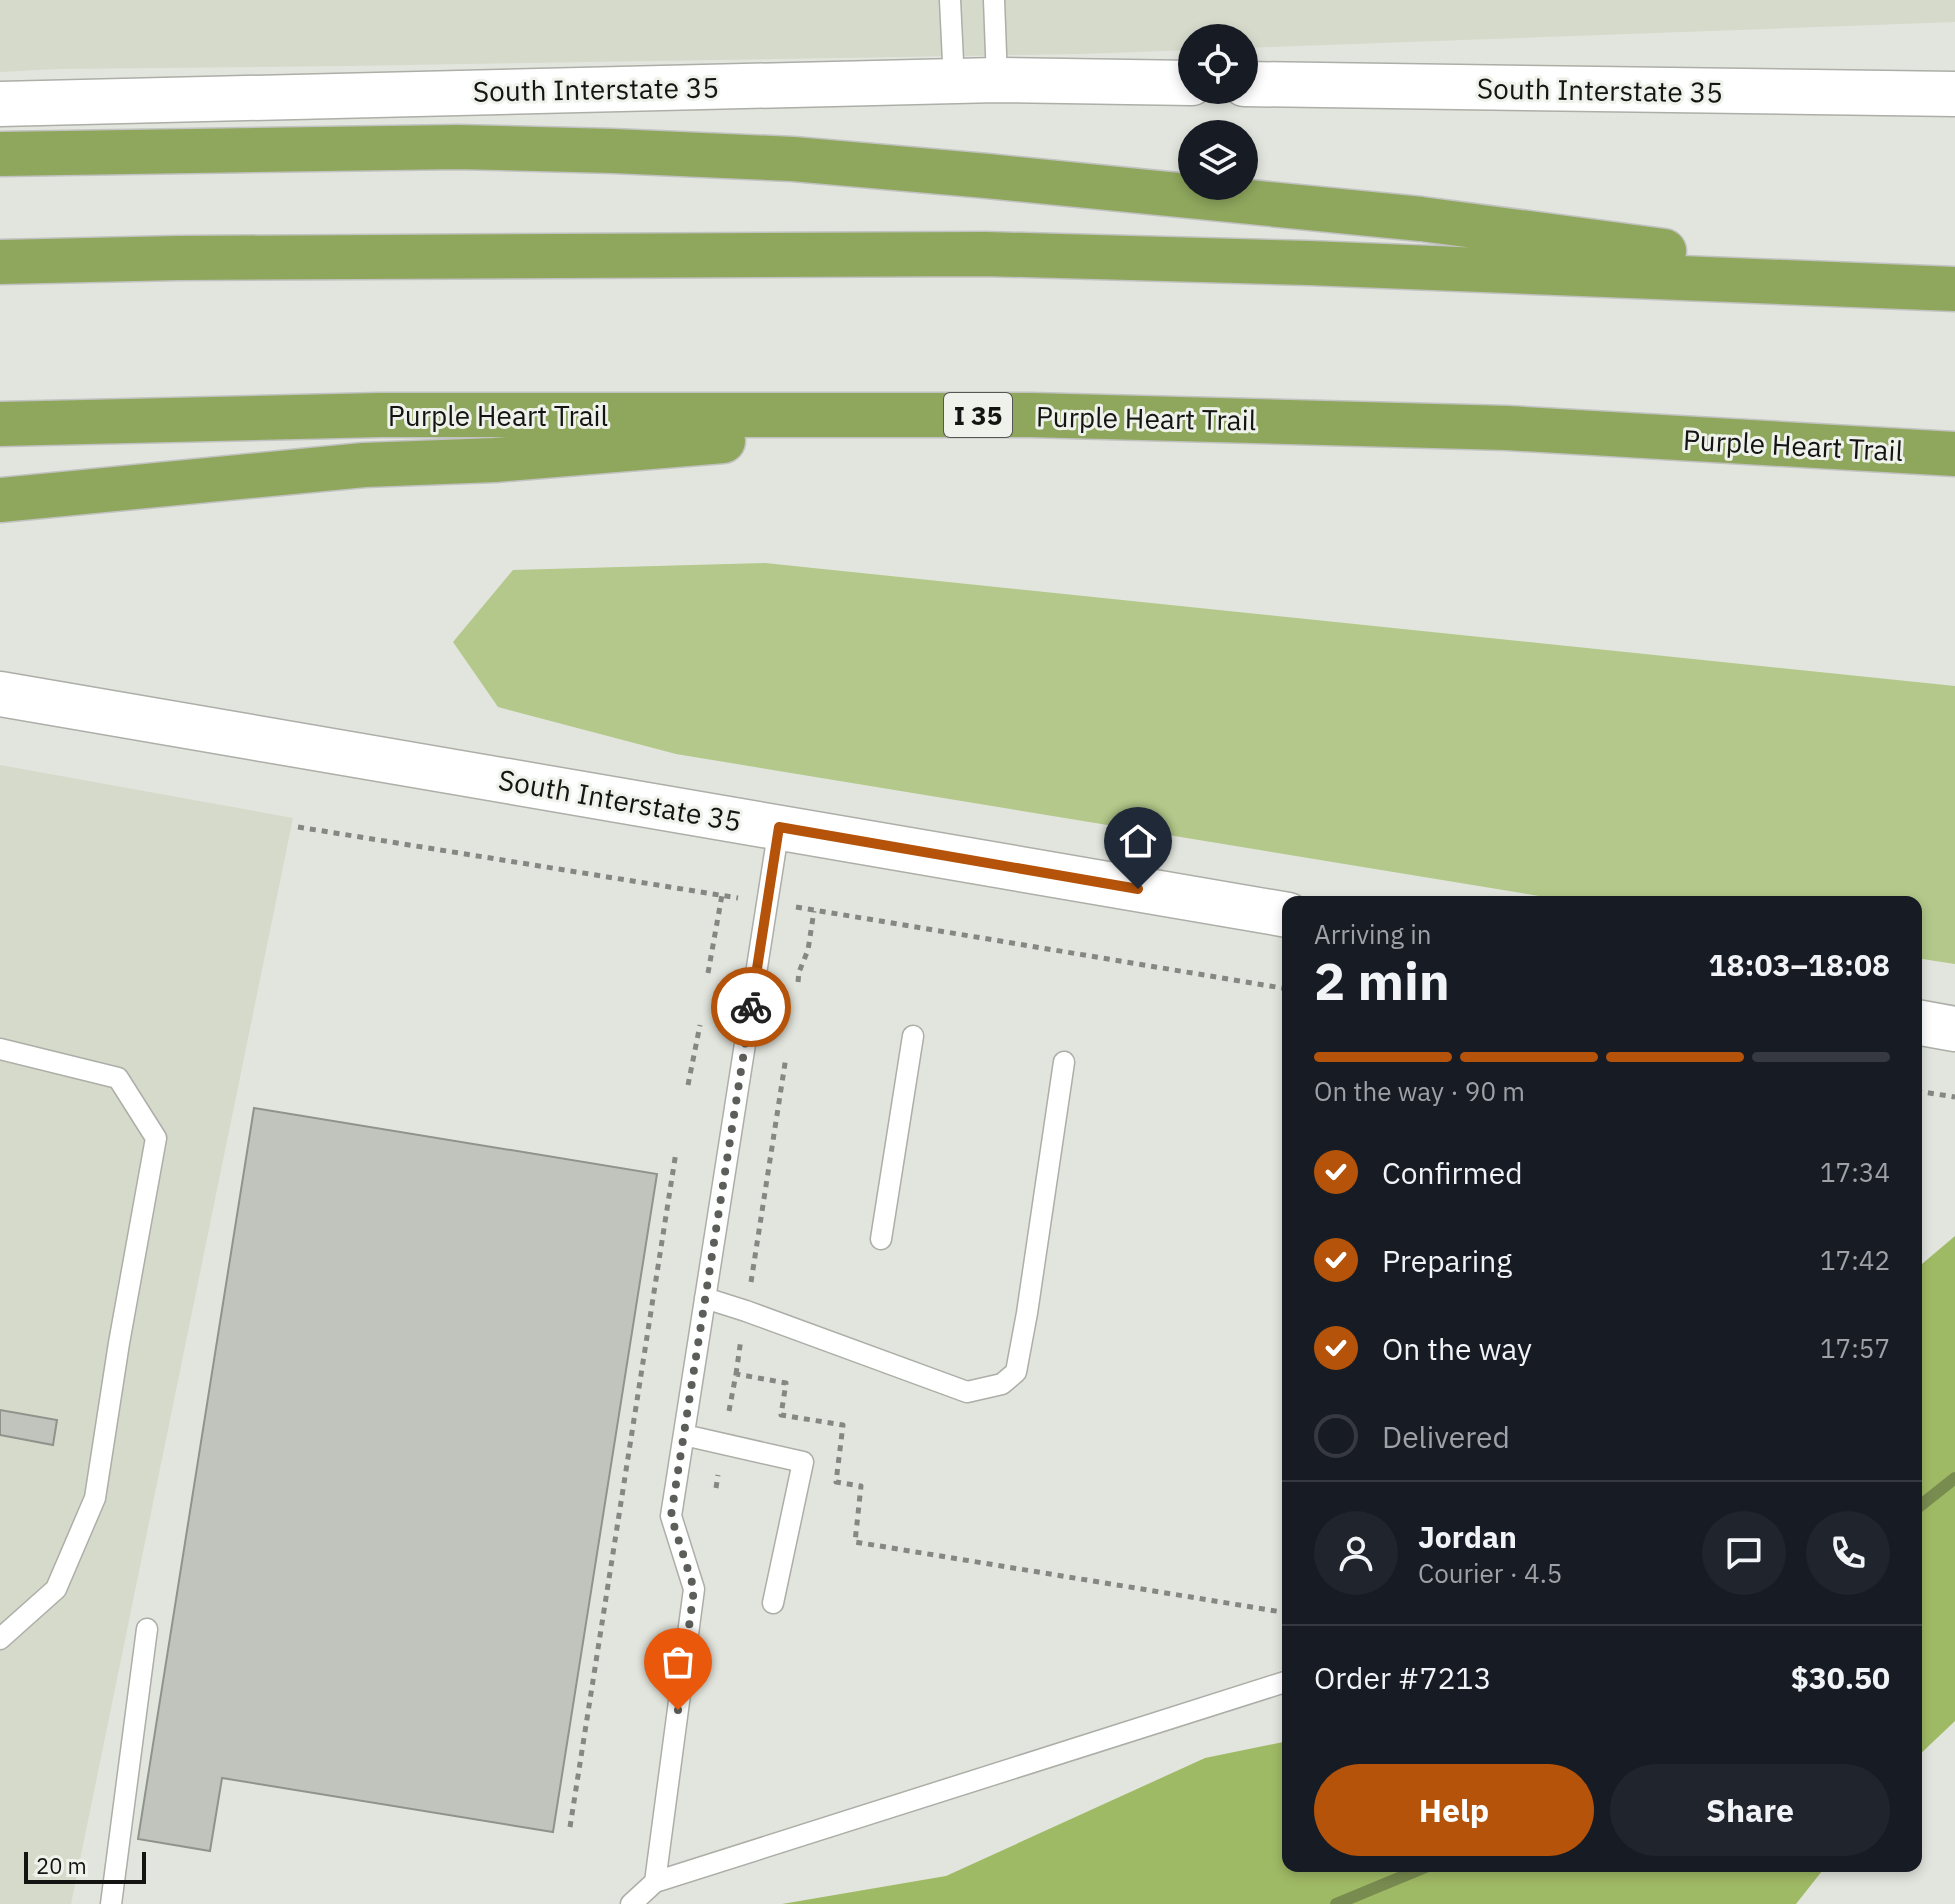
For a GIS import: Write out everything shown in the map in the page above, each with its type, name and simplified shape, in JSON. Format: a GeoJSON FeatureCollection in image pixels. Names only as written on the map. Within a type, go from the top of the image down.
{"type":"FeatureCollection","features":[{"type":"Feature","properties":{"kind":"highway"},"geometry":{"type":"LineString","coordinates":[[0,154],[458,147],[793,159],[1421,219],[1948,288]]}},
{"type":"Feature","properties":{"kind":"highway"},"geometry":{"type":"LineString","coordinates":[[0,262],[194,258],[985,254],[1309,263],[1948,288]]}},
{"type":"Feature","properties":{"kind":"highway","name":"Purple Heart Trail"},"geometry":{"type":"LineString","coordinates":[[0,424],[380,415],[1031,415],[1507,428],[1955,454]]}},
{"type":"Feature","properties":{"kind":"highway"},"geometry":{"type":"LineString","coordinates":[[0,500],[364,465],[495,460],[1031,415]]}},
{"type":"Feature","properties":{"kind":"main road","name":"South Interstate 35"},"geometry":{"type":"LineString","coordinates":[[0,104],[997,80],[1178,83]]}},
{"type":"Feature","properties":{"kind":"main road","name":"South Interstate 35"},"geometry":{"type":"LineString","coordinates":[[1258,84],[1955,94]]}},
{"type":"Feature","properties":{"kind":"main road","name":"South Interstate 35"},"geometry":{"type":"LineString","coordinates":[[0,694],[1282,914]]}},
{"type":"Feature","properties":{"kind":"main road"},"geometry":{"type":"LineString","coordinates":[[1922,1023],[1955,1029]]}},
{"type":"Feature","properties":{"kind":"lane"},"geometry":{"type":"LineString","coordinates":[[950,0],[954,82]]}},
{"type":"Feature","properties":{"kind":"lane"},"geometry":{"type":"LineString","coordinates":[[994,0],[997,80]]}},
{"type":"Feature","properties":{"kind":"lane"},"geometry":{"type":"LineString","coordinates":[[655,1882],[694,1589],[671,1516],[779,827]]}},
{"type":"Feature","properties":{"kind":"lane"},"geometry":{"type":"LineString","coordinates":[[881,1239],[913,1036]]}},
{"type":"Feature","properties":{"kind":"lane"},"geometry":{"type":"LineString","coordinates":[[0,1049],[118,1078],[156,1138],[95,1498],[56,1589],[0,1639]]}},
{"type":"Feature","properties":{"kind":"lane"},"geometry":{"type":"LineString","coordinates":[[705,1298],[967,1392],[1002,1384],[1016,1372],[1025,1328],[1064,1062]]}},
{"type":"Feature","properties":{"kind":"lane"},"geometry":{"type":"LineString","coordinates":[[684,1435],[803,1462],[773,1603]]}},
{"type":"Feature","properties":{"kind":"lane"},"geometry":{"type":"LineString","coordinates":[[111,1904],[147,1629]]}},
{"type":"Feature","properties":{"kind":"lane"},"geometry":{"type":"LineString","coordinates":[[631,1904],[655,1882],[1282,1683]]}},
{"type":"Feature","properties":{"kind":"path"},"geometry":{"type":"LineString","coordinates":[[298,827],[724,895],[708,973]]}},
{"type":"Feature","properties":{"kind":"path"},"geometry":{"type":"LineString","coordinates":[[802,909],[1282,988]]}},
{"type":"Feature","properties":{"kind":"path"},"geometry":{"type":"LineString","coordinates":[[798,982],[808,950],[814,911]]}},
{"type":"Feature","properties":{"kind":"path"},"geometry":{"type":"LineString","coordinates":[[688,1085],[700,1025]]}},
{"type":"Feature","properties":{"kind":"path"},"geometry":{"type":"LineString","coordinates":[[729,1411],[786,1057]]}},
{"type":"Feature","properties":{"kind":"path"},"geometry":{"type":"LineString","coordinates":[[1922,1092],[1955,1097]]}},
{"type":"Feature","properties":{"kind":"path"},"geometry":{"type":"LineString","coordinates":[[570,1827],[676,1152]]}},
{"type":"Feature","properties":{"kind":"path"},"geometry":{"type":"LineString","coordinates":[[736,1374],[786,1383],[781,1415],[843,1425],[836,1482],[861,1486],[855,1542],[1282,1612]]}},
{"type":"Feature","properties":{"kind":"shaded area"},"geometry":{"type":"Polygon","coordinates":[[[0,0],[1955,0],[1955,22],[1258,47],[1258,24],[1178,24],[1178,50],[0,72],[0,0]]]}},
{"type":"Feature","properties":{"kind":"shaded area"},"geometry":{"type":"Polygon","coordinates":[[[0,765],[293,818],[71,1904],[0,1904],[0,765]]]}},
{"type":"Feature","properties":{"kind":"green space"},"geometry":{"type":"Polygon","coordinates":[[[765,563],[1955,686],[1955,964],[1922,959],[1922,896],[1540,896],[676,754],[498,707],[453,642],[513,570],[765,563]]]}},
{"type":"Feature","properties":{"kind":"green space"},"geometry":{"type":"Polygon","coordinates":[[[1955,1236],[1955,1721],[1922,1752],[1922,1264],[1955,1236]]]}},
{"type":"Feature","properties":{"kind":"green space"},"geometry":{"type":"Polygon","coordinates":[[[1282,1742],[1282,1872],[1821,1872],[1796,1904],[782,1904],[946,1876],[1205,1758],[1282,1742]]]}},
{"type":"Feature","properties":{"kind":"building"},"geometry":{"type":"Polygon","coordinates":[[[254,1108],[657,1174],[553,1832],[222,1778],[210,1851],[138,1839],[254,1108]]]}},
{"type":"Feature","properties":{"kind":"building"},"geometry":{"type":"Polygon","coordinates":[[[0,1410],[57,1420],[53,1445],[0,1435],[0,1410]]]}},
{"type":"Feature","properties":{"kind":"waterway"},"geometry":{"type":"LineString","coordinates":[[1922,1504],[1955,1478]]}},
{"type":"Feature","properties":{"kind":"waterway"},"geometry":{"type":"LineString","coordinates":[[1336,1904],[1413,1872]]}},
{"type":"Feature","properties":{"kind":"way so far"},"geometry":{"type":"LineString","coordinates":[[678,1710],[694,1589],[671,1516],[751,1007]]}},
{"type":"Feature","properties":{"kind":"route"},"geometry":{"type":"LineString","coordinates":[[751,1007],[779,827],[1138,889]]}}]}
